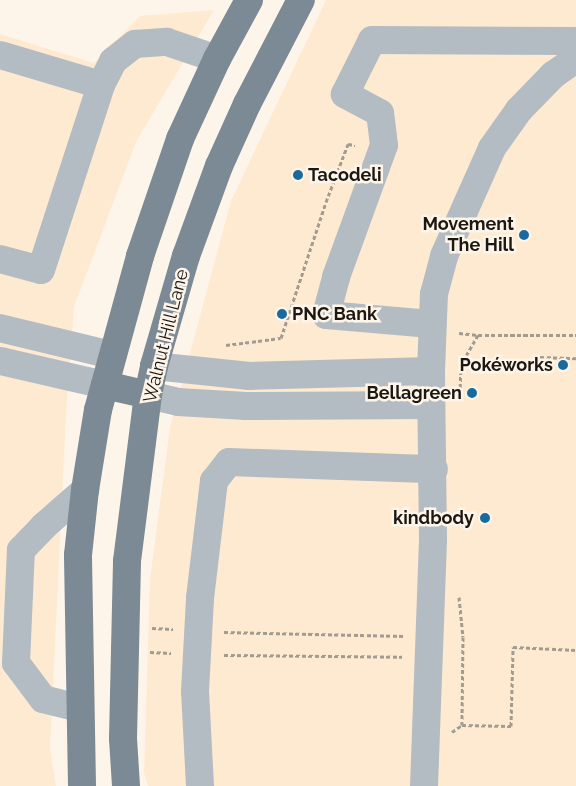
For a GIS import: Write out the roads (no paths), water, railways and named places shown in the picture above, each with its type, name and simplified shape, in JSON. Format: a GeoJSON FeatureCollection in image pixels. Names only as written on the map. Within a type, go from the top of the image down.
{"type":"FeatureCollection","features":[{"type":"Feature","properties":{"kind":"main road"},"geometry":{"type":"LineString","coordinates":[[82,786],[79,708],[78,556],[85,490],[98,410],[140,256],[174,156],[217,59],[249,0]]}},
{"type":"Feature","properties":{"kind":"main road","name":"Walnut Hill Lane"},"geometry":{"type":"LineString","coordinates":[[126,786],[123,738],[127,561],[148,395],[154,366],[186,256],[219,166],[247,104],[301,0]]}},
{"type":"Feature","properties":{"kind":"main road"},"geometry":{"type":"LineString","coordinates":[[112,354],[154,366]]}},
{"type":"Feature","properties":{"kind":"main road"},"geometry":{"type":"LineString","coordinates":[[105,385],[148,395]]}},
{"type":"Feature","properties":{"kind":"lane"},"geometry":{"type":"LineString","coordinates":[[431,324],[326,315],[336,277],[384,146],[380,113],[345,94],[372,40],[576,41]]}},
{"type":"Feature","properties":{"kind":"lane"},"geometry":{"type":"LineString","coordinates":[[0,259],[41,270],[101,85],[113,61],[136,44],[167,42],[217,59]]}},
{"type":"Feature","properties":{"kind":"lane"},"geometry":{"type":"LineString","coordinates":[[0,55],[101,85]]}},
{"type":"Feature","properties":{"kind":"lane"},"geometry":{"type":"LineString","coordinates":[[424,786],[434,469],[431,324],[434,294],[444,256],[492,148],[519,110],[553,75],[576,59]]}},
{"type":"Feature","properties":{"kind":"lane"},"geometry":{"type":"LineString","coordinates":[[0,328],[112,354]]}},
{"type":"Feature","properties":{"kind":"lane"},"geometry":{"type":"LineString","coordinates":[[0,361],[105,385]]}},
{"type":"Feature","properties":{"kind":"lane"},"geometry":{"type":"LineString","coordinates":[[154,366],[249,376],[431,371]]}},
{"type":"Feature","properties":{"kind":"lane"},"geometry":{"type":"LineString","coordinates":[[148,395],[178,402],[246,406],[432,405]]}},
{"type":"Feature","properties":{"kind":"lane"},"geometry":{"type":"LineString","coordinates":[[200,786],[195,690],[200,598],[214,481],[229,462],[434,469]]}},
{"type":"Feature","properties":{"kind":"lane"},"geometry":{"type":"LineString","coordinates":[[79,708],[44,699],[16,663],[21,550],[44,526],[85,490]]}},
{"type":"Feature","properties":{"kind":"place","name":"Tacodeli"},"geometry":{"type":"Point","coordinates":[298,175]}},
{"type":"Feature","properties":{"kind":"place","name":"Movement The Hill"},"geometry":{"type":"Point","coordinates":[524,235]}},
{"type":"Feature","properties":{"kind":"place","name":"PNC Bank"},"geometry":{"type":"Point","coordinates":[282,314]}},
{"type":"Feature","properties":{"kind":"place","name":"Pokéworks"},"geometry":{"type":"Point","coordinates":[563,365]}},
{"type":"Feature","properties":{"kind":"place","name":"Bellagreen"},"geometry":{"type":"Point","coordinates":[472,393]}},
{"type":"Feature","properties":{"kind":"place","name":"kindbody"},"geometry":{"type":"Point","coordinates":[485,518]}}]}
